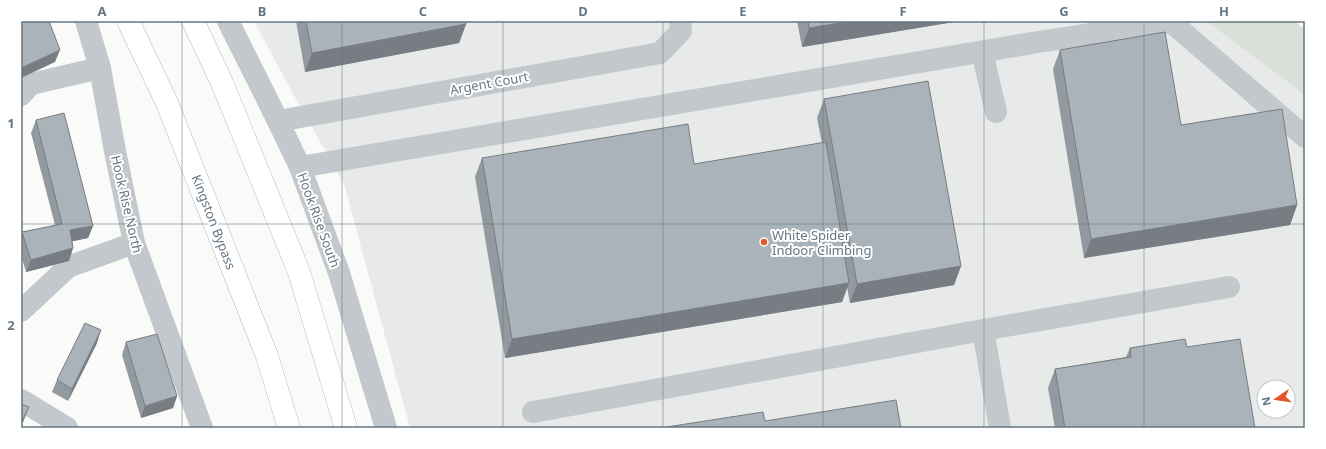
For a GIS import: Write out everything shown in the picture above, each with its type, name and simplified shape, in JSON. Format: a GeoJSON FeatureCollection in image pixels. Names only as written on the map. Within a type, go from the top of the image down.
{"type":"FeatureCollection","features":[{"type":"Feature","properties":{"kind":"highway","name":"Kingston Bypass"},"geometry":{"type":"LineString","coordinates":[[128,21],[170,110],[267,356],[289,428]]}},
{"type":"Feature","properties":{"kind":"highway"},"geometry":{"type":"LineString","coordinates":[[193,21],[223,84],[299,272],[346,428]]}},
{"type":"Feature","properties":{"kind":"street","name":"Hook Rise North"},"geometry":{"type":"LineString","coordinates":[[86,21],[100,68],[114,151],[134,243],[202,428]]}},
{"type":"Feature","properties":{"kind":"street","name":"Hook Rise South"},"geometry":{"type":"LineString","coordinates":[[228,21],[300,167],[339,273],[386,428]]}},
{"type":"Feature","properties":{"kind":"street","name":"Argent Court"},"geometry":{"type":"LineString","coordinates":[[278,120],[660,52],[681,31],[680,21]]}},
{"type":"Feature","properties":{"kind":"street"},"geometry":{"type":"LineString","coordinates":[[300,167],[982,52],[1171,22],[1305,137]]}},
{"type":"Feature","properties":{"kind":"street"},"geometry":{"type":"LineString","coordinates":[[982,52],[996,112]]}},
{"type":"Feature","properties":{"kind":"street"},"geometry":{"type":"LineString","coordinates":[[21,94],[32,84],[100,68]]}},
{"type":"Feature","properties":{"kind":"street"},"geometry":{"type":"LineString","coordinates":[[21,311],[68,267],[134,243]]}},
{"type":"Feature","properties":{"kind":"street"},"geometry":{"type":"LineString","coordinates":[[533,412],[1229,287]]}},
{"type":"Feature","properties":{"kind":"street"},"geometry":{"type":"LineString","coordinates":[[983,330],[1000,428]]}},
{"type":"Feature","properties":{"kind":"street"},"geometry":{"type":"LineString","coordinates":[[21,400],[67,428]]}},
{"type":"Feature","properties":{"kind":"shaded area"},"geometry":{"type":"Polygon","coordinates":[[[254,21],[1206,21],[1305,95],[1305,428],[410,428],[344,184],[254,21]]]}},
{"type":"Feature","properties":{"kind":"shaded area"},"geometry":{"type":"Polygon","coordinates":[[[1206,21],[1294,21],[1305,29],[1305,95],[1206,21]]]}},
{"type":"Feature","properties":{"kind":"building"},"geometry":{"type":"Polygon","coordinates":[[[21,21],[49,21],[60,50],[21,68],[21,21]]]}},
{"type":"Feature","properties":{"kind":"building"},"geometry":{"type":"Polygon","coordinates":[[[306,21],[466,21],[466,24],[312,53],[306,21]]]}},
{"type":"Feature","properties":{"kind":"building"},"geometry":{"type":"Polygon","coordinates":[[[808,21],[852,21],[809,28],[808,21]]]}},
{"type":"Feature","properties":{"kind":"building"},"geometry":{"type":"Polygon","coordinates":[[[1165,32],[1181,125],[1282,109],[1297,205],[1091,239],[1060,50],[1165,32]]]}},
{"type":"Feature","properties":{"kind":"building"},"geometry":{"type":"Polygon","coordinates":[[[928,81],[961,266],[857,284],[824,99],[928,81]]]}},
{"type":"Feature","properties":{"kind":"building"},"geometry":{"type":"Polygon","coordinates":[[[64,113],[93,226],[70,230],[73,248],[31,260],[22,232],[62,224],[36,120],[64,113]]]}},
{"type":"Feature","properties":{"kind":"building"},"geometry":{"type":"Polygon","coordinates":[[[688,124],[694,164],[826,142],[849,283],[512,339],[482,158],[688,124]]]}},
{"type":"Feature","properties":{"kind":"building"},"geometry":{"type":"Polygon","coordinates":[[[85,323],[101,330],[72,389],[57,380],[85,323]]]}},
{"type":"Feature","properties":{"kind":"building"},"geometry":{"type":"Polygon","coordinates":[[[157,334],[177,396],[145,406],[126,342],[157,334]]]}},
{"type":"Feature","properties":{"kind":"building"},"geometry":{"type":"Polygon","coordinates":[[[1185,339],[1187,347],[1240,339],[1255,428],[1065,428],[1055,369],[1131,357],[1130,348],[1185,339]]]}},
{"type":"Feature","properties":{"kind":"building"},"geometry":{"type":"Polygon","coordinates":[[[896,400],[901,428],[660,428],[763,412],[765,421],[896,400]]]}},
{"type":"Feature","properties":{"kind":"building"},"geometry":{"type":"Polygon","coordinates":[[[21,404],[29,407],[21,423],[21,404]]]}},
{"type":"Feature","properties":{"kind":"place","name":"White Spider Indoor Climbing"},"geometry":{"type":"Point","coordinates":[764,242]}}]}
